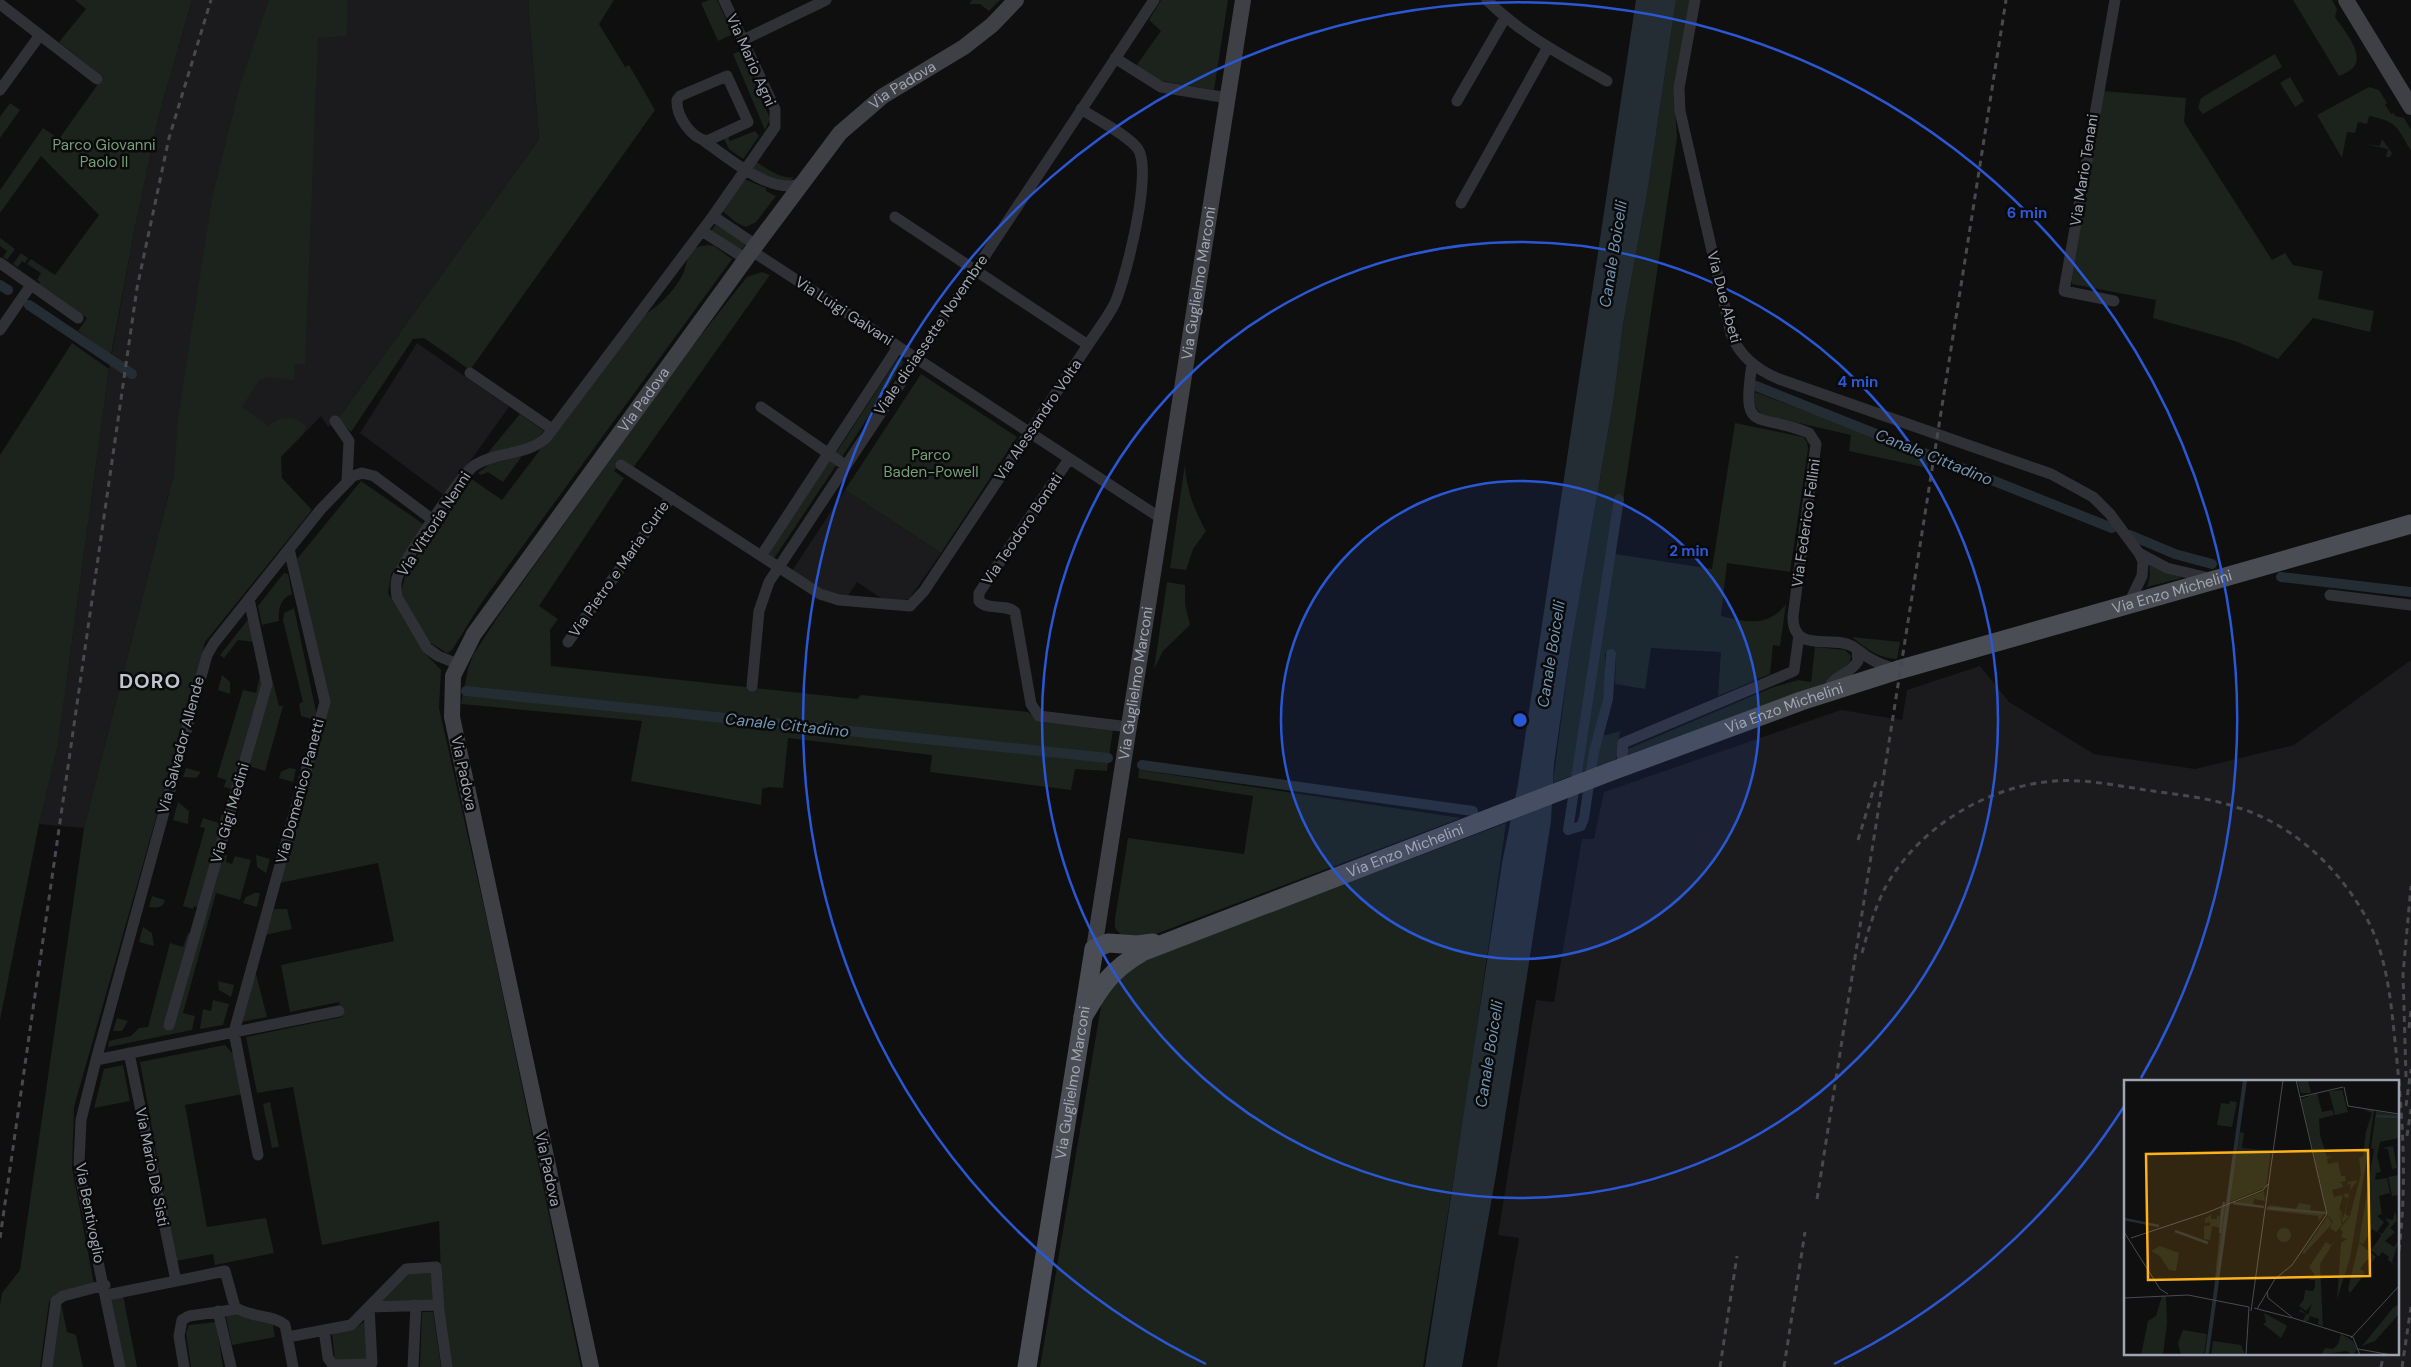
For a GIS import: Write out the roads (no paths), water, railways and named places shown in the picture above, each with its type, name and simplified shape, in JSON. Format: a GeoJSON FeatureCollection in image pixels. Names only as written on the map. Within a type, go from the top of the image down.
{"type":"FeatureCollection","features":[{"type":"Feature","properties":{"kind":"main road","name":"Via Padova"},"geometry":{"type":"LineString","coordinates":[[591,1367],[452,717],[453,676],[474,634],[802,182],[840,133],[867,108],[964,47],[992,25],[1016,0]]}},
{"type":"Feature","properties":{"kind":"main road","name":"Via Guglielmo Marconi"},"geometry":{"type":"LineString","coordinates":[[1027,1367],[1243,0]]}},
{"type":"Feature","properties":{"kind":"main road"},"geometry":{"type":"LineString","coordinates":[[2346,0],[2411,107]]}},
{"type":"Feature","properties":{"kind":"main road","name":"Via Enzo Michelini"},"geometry":{"type":"LineString","coordinates":[[1083,1017],[1102,983],[1117,969],[1134,957],[1172,940],[1746,721],[1898,670],[2411,524]]}},
{"type":"Feature","properties":{"kind":"main road"},"geometry":{"type":"LineString","coordinates":[[1101,904],[1106,934],[1116,943]]}},
{"type":"Feature","properties":{"kind":"main road","name":"Via Enzo Michelini"},"geometry":{"type":"LineString","coordinates":[[1094,949],[1102,944],[1137,945],[1172,940]]}},
{"type":"Feature","properties":{"kind":"main road","name":"Via Enzo Michelini"},"geometry":{"type":"LineString","coordinates":[[1094,949],[1110,956],[1134,957]]}},
{"type":"Feature","properties":{"kind":"street","name":"Via Mario Agni"},"geometry":{"type":"LineString","coordinates":[[724,0],[775,110],[776,123],[744,169]]}},
{"type":"Feature","properties":{"kind":"street"},"geometry":{"type":"LineString","coordinates":[[743,40],[826,0]]}},
{"type":"Feature","properties":{"kind":"street","name":"Viale diciassette Novembre"},"geometry":{"type":"LineString","coordinates":[[752,686],[761,601],[778,567],[1154,0]]}},
{"type":"Feature","properties":{"kind":"street"},"geometry":{"type":"LineString","coordinates":[[1488,0],[1505,18],[1548,47],[1607,81]]}},
{"type":"Feature","properties":{"kind":"street","name":"Via Due Abeti"},"geometry":{"type":"LineString","coordinates":[[1695,0],[1679,88],[1680,111],[1731,334],[1739,352],[1752,364],[1779,379],[2064,480],[2084,491],[2102,506],[2139,553],[2153,562],[2182,573],[2216,579]]}},
{"type":"Feature","properties":{"kind":"street","name":"Via Mario Tenani"},"geometry":{"type":"LineString","coordinates":[[2114,301],[2064,292],[2115,0]]}},
{"type":"Feature","properties":{"kind":"street"},"geometry":{"type":"LineString","coordinates":[[0,4],[97,79]]}},
{"type":"Feature","properties":{"kind":"street"},"geometry":{"type":"LineString","coordinates":[[1457,101],[1505,18]]}},
{"type":"Feature","properties":{"kind":"street"},"geometry":{"type":"LineString","coordinates":[[0,90],[40,35]]}},
{"type":"Feature","properties":{"kind":"street"},"geometry":{"type":"LineString","coordinates":[[1461,203],[1548,47]]}},
{"type":"Feature","properties":{"kind":"street"},"geometry":{"type":"LineString","coordinates":[[1115,58],[1161,87],[1228,98]]}},
{"type":"Feature","properties":{"kind":"street"},"geometry":{"type":"LineString","coordinates":[[703,140],[707,141],[748,122],[727,76],[680,96],[677,100],[688,129],[703,140],[744,169],[781,187],[795,187],[802,182]]}},
{"type":"Feature","properties":{"kind":"street","name":"Via Alessandro Volta"},"geometry":{"type":"LineString","coordinates":[[778,567],[828,598],[910,606],[924,591],[1030,433],[1114,305],[1128,266],[1143,172],[1142,160],[1137,148],[1082,109]]}},
{"type":"Feature","properties":{"kind":"street"},"geometry":{"type":"LineString","coordinates":[[470,373],[549,434],[702,231],[744,169]]}},
{"type":"Feature","properties":{"kind":"street"},"geometry":{"type":"LineString","coordinates":[[713,216],[751,252]]}},
{"type":"Feature","properties":{"kind":"street"},"geometry":{"type":"LineString","coordinates":[[896,217],[1088,345]]}},
{"type":"Feature","properties":{"kind":"street"},"geometry":{"type":"LineString","coordinates":[[702,231],[751,252]]}},
{"type":"Feature","properties":{"kind":"street","name":"Via Luigi Galvani"},"geometry":{"type":"LineString","coordinates":[[751,252],[1162,520]]}},
{"type":"Feature","properties":{"kind":"street"},"geometry":{"type":"LineString","coordinates":[[0,262],[78,318]]}},
{"type":"Feature","properties":{"kind":"street"},"geometry":{"type":"LineString","coordinates":[[0,330],[31,285]]}},
{"type":"Feature","properties":{"kind":"street","name":"Viale diciassette Novembre"},"geometry":{"type":"LineString","coordinates":[[761,556],[898,347]]}},
{"type":"Feature","properties":{"kind":"street","name":"Via Federico Fellini"},"geometry":{"type":"LineString","coordinates":[[1622,756],[1623,742],[1794,671],[1799,635],[1794,627],[1793,616],[1816,444],[1809,433],[1762,421],[1754,416],[1747,401],[1752,364]]}},
{"type":"Feature","properties":{"kind":"street"},"geometry":{"type":"LineString","coordinates":[[760,407],[845,465]]}},
{"type":"Feature","properties":{"kind":"street"},"geometry":{"type":"LineString","coordinates":[[335,421],[349,441],[350,478],[365,474],[374,476],[433,520]]}},
{"type":"Feature","properties":{"kind":"street","name":"Via Vittoria Nenni"},"geometry":{"type":"LineString","coordinates":[[458,664],[438,656],[428,648],[396,591],[398,576],[433,520],[469,469],[475,464],[533,448],[549,434]]}},
{"type":"Feature","properties":{"kind":"street","name":"Via Teodoro Bonati"},"geometry":{"type":"LineString","coordinates":[[1069,459],[979,593],[979,600],[984,606],[1008,608],[1015,612],[1031,704],[1039,716],[1129,727]]}},
{"type":"Feature","properties":{"kind":"street","name":"Via Pietro e Maria Curie"},"geometry":{"type":"LineString","coordinates":[[621,465],[778,567]]}},
{"type":"Feature","properties":{"kind":"street","name":"Via Salvador Allende"},"geometry":{"type":"LineString","coordinates":[[96,1060],[203,665],[214,643],[289,549],[350,478]]}},
{"type":"Feature","properties":{"kind":"street","name":"Via Pietro e Maria Curie"},"geometry":{"type":"LineString","coordinates":[[568,642],[670,497]]}},
{"type":"Feature","properties":{"kind":"street","name":"Via Domenico Panetti"},"geometry":{"type":"LineString","coordinates":[[234,1032],[325,702],[289,549]]}},
{"type":"Feature","properties":{"kind":"street"},"geometry":{"type":"LineString","coordinates":[[2130,603],[2142,576],[2143,561],[2139,553]]}},
{"type":"Feature","properties":{"kind":"street"},"geometry":{"type":"LineString","coordinates":[[2330,595],[2411,605]]}},
{"type":"Feature","properties":{"kind":"street","name":"Via Gigi Medini"},"geometry":{"type":"LineString","coordinates":[[169,1025],[267,684],[249,599]]}},
{"type":"Feature","properties":{"kind":"street"},"geometry":{"type":"LineString","coordinates":[[1799,635],[1810,640],[1850,645],[1871,660],[1898,670]]}},
{"type":"Feature","properties":{"kind":"street"},"geometry":{"type":"LineString","coordinates":[[1826,693],[1834,678],[1856,665],[1858,661],[1857,650]]}},
{"type":"Feature","properties":{"kind":"street"},"geometry":{"type":"LineString","coordinates":[[96,1060],[339,1011]]}},
{"type":"Feature","properties":{"kind":"street"},"geometry":{"type":"LineString","coordinates":[[234,1032],[258,1155]]}},
{"type":"Feature","properties":{"kind":"street","name":"Via Mario Dè Sisti"},"geometry":{"type":"LineString","coordinates":[[129,1053],[176,1281]]}},
{"type":"Feature","properties":{"kind":"street","name":"Via Bentivoglio"},"geometry":{"type":"LineString","coordinates":[[96,1060],[84,1107],[79,1163],[120,1367]]}},
{"type":"Feature","properties":{"kind":"street"},"geometry":{"type":"LineString","coordinates":[[288,1337],[351,1325],[406,1269],[436,1267],[438,1305],[447,1367]]}},
{"type":"Feature","properties":{"kind":"street"},"geometry":{"type":"LineString","coordinates":[[47,1367],[56,1301],[62,1296],[176,1281],[225,1271],[232,1299],[238,1309]]}},
{"type":"Feature","properties":{"kind":"street"},"geometry":{"type":"LineString","coordinates":[[413,1367],[416,1305]]}},
{"type":"Feature","properties":{"kind":"street"},"geometry":{"type":"LineString","coordinates":[[368,1307],[438,1305]]}},
{"type":"Feature","properties":{"kind":"street"},"geometry":{"type":"LineString","coordinates":[[324,1330],[328,1358],[333,1365],[372,1363],[368,1307]]}},
{"type":"Feature","properties":{"kind":"street"},"geometry":{"type":"LineString","coordinates":[[184,1367],[179,1336],[182,1320],[189,1316],[238,1309],[250,1315],[281,1322],[287,1329],[293,1367]]}},
{"type":"Feature","properties":{"kind":"street"},"geometry":{"type":"LineString","coordinates":[[218,1311],[231,1367]]}},
{"type":"Feature","properties":{"kind":"water","name":"Canale Boicelli"},"geometry":{"type":"Polygon","coordinates":[[[1636,0],[1676,0],[1647,194],[1623,324],[1614,397],[1571,646],[1554,764],[1551,821],[1497,1169],[1462,1367],[1425,1367],[1502,863],[1518,784],[1636,0]]]}},
{"type":"Feature","properties":{"kind":"waterway"},"geometry":{"type":"LineString","coordinates":[[0,285],[8,290]]}},
{"type":"Feature","properties":{"kind":"waterway"},"geometry":{"type":"LineString","coordinates":[[29,305],[132,374]]}},
{"type":"Feature","properties":{"kind":"waterway","name":"Canale Cittadino"},"geometry":{"type":"LineString","coordinates":[[1756,386],[2112,528]]}},
{"type":"Feature","properties":{"kind":"waterway"},"geometry":{"type":"LineString","coordinates":[[1611,654],[1608,699],[1594,752],[1584,818],[1581,826],[1568,830],[1619,499]]}},
{"type":"Feature","properties":{"kind":"waterway","name":"Canale Cittadino"},"geometry":{"type":"LineString","coordinates":[[2130,535],[2175,554],[2212,564]]}},
{"type":"Feature","properties":{"kind":"waterway","name":"Canale Cittadino"},"geometry":{"type":"LineString","coordinates":[[2281,577],[2411,592]]}},
{"type":"Feature","properties":{"kind":"waterway","name":"Canale Cittadino"},"geometry":{"type":"LineString","coordinates":[[466,691],[1108,758]]}},
{"type":"Feature","properties":{"kind":"waterway"},"geometry":{"type":"LineString","coordinates":[[1142,765],[1473,811]]}},
{"type":"Feature","properties":{"kind":"railway"},"geometry":{"type":"LineString","coordinates":[[0,1238],[137,288],[169,138],[211,0]]}},
{"type":"Feature","properties":{"kind":"railway"},"geometry":{"type":"LineString","coordinates":[[1817,1199],[2006,0]]}},
{"type":"Feature","properties":{"kind":"railway"},"geometry":{"type":"LineString","coordinates":[[1858,840],[1877,778]]}},
{"type":"Feature","properties":{"kind":"railway"},"geometry":{"type":"LineString","coordinates":[[1862,953],[1872,920],[1885,888],[1898,867],[1914,848],[1953,816],[1974,804],[2021,786],[2045,782],[2072,781],[2184,795],[2236,807],[2275,823],[2309,848],[2339,878],[2363,912],[2378,944],[2387,979],[2399,1077],[2403,1184],[2398,1255]]}},
{"type":"Feature","properties":{"kind":"railway"},"geometry":{"type":"LineString","coordinates":[[2406,1077],[2403,974],[2411,886]]}},
{"type":"Feature","properties":{"kind":"railway"},"geometry":{"type":"LineString","coordinates":[[2409,1028],[2411,1010]]}},
{"type":"Feature","properties":{"kind":"railway"},"geometry":{"type":"LineString","coordinates":[[2406,1106],[2411,1069]]}},
{"type":"Feature","properties":{"kind":"railway"},"geometry":{"type":"LineString","coordinates":[[2407,1136],[2411,1109]]}},
{"type":"Feature","properties":{"kind":"railway"},"geometry":{"type":"LineString","coordinates":[[1784,1367],[1805,1232]]}},
{"type":"Feature","properties":{"kind":"railway"},"geometry":{"type":"LineString","coordinates":[[1720,1367],[1737,1256]]}},
{"type":"Feature","properties":{"kind":"railway"},"geometry":{"type":"LineString","coordinates":[[2402,1367],[2411,1307]]}},
{"type":"Feature","properties":{"kind":"railway"},"geometry":{"type":"LineString","coordinates":[[2381,1367],[2384,1354]]}},
{"type":"Feature","properties":{"kind":"district","name":"DORO"},"geometry":{"type":"Point","coordinates":[150,681]}},
{"type":"Feature","properties":{"kind":"park label","name":"Parco Giovanni Paolo II"},"geometry":{"type":"Point","coordinates":[104,154]}},
{"type":"Feature","properties":{"kind":"park label","name":"Parco Baden-Powell"},"geometry":{"type":"Point","coordinates":[931,464]}}]}
